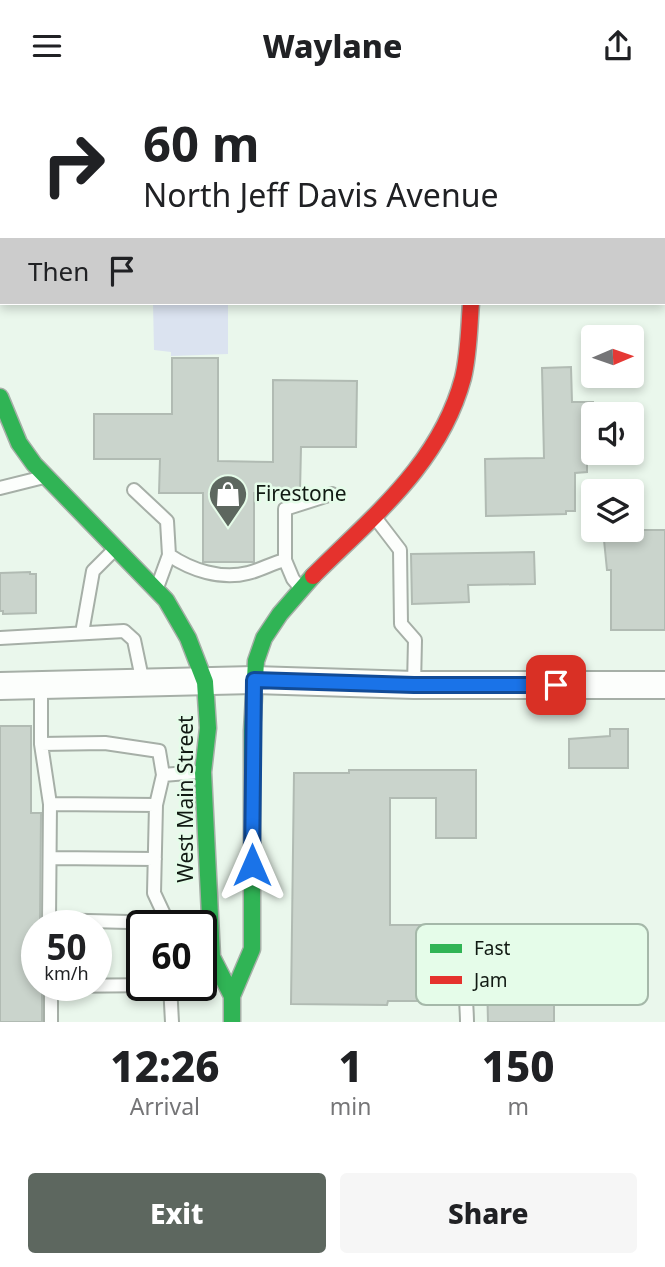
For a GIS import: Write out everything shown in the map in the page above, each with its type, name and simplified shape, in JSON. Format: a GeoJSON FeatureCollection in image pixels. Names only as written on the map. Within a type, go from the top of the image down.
{"type":"FeatureCollection","features":[{"type":"Feature","properties":{"kind":"main road","name":"West Main Street"},"geometry":{"type":"LineString","coordinates":[[232,1022],[232,996],[252,949],[256,661],[264,638],[300,588],[411,479],[441,433],[454,405],[468,350],[471,305]]}},
{"type":"Feature","properties":{"kind":"main road","name":"West Main Street"},"geometry":{"type":"LineString","coordinates":[[0,397],[19,443],[46,476],[157,589],[178,618],[205,681],[208,728],[203,772],[201,910]]}},
{"type":"Feature","properties":{"kind":"main road","name":"West Main Street"},"geometry":{"type":"LineString","coordinates":[[217,967],[232,996]]}},
{"type":"Feature","properties":{"kind":"street"},"geometry":{"type":"LineString","coordinates":[[0,686],[254,680],[414,685],[665,685]]}},
{"type":"Feature","properties":{"kind":"lane"},"geometry":{"type":"LineString","coordinates":[[0,488],[29,483],[46,476]]}},
{"type":"Feature","properties":{"kind":"lane"},"geometry":{"type":"LineString","coordinates":[[134,490],[167,521],[169,555],[157,589]]}},
{"type":"Feature","properties":{"kind":"lane"},"geometry":{"type":"LineString","coordinates":[[300,588],[285,559],[285,509],[332,494]]}},
{"type":"Feature","properties":{"kind":"lane"},"geometry":{"type":"LineString","coordinates":[[374,516],[400,550],[401,624],[415,640],[414,685]]}},
{"type":"Feature","properties":{"kind":"lane"},"geometry":{"type":"LineString","coordinates":[[82,633],[93,571],[117,547]]}},
{"type":"Feature","properties":{"kind":"lane"},"geometry":{"type":"LineString","coordinates":[[169,555],[194,568],[214,574],[231,575],[246,574],[285,559]]}},
{"type":"Feature","properties":{"kind":"lane"},"geometry":{"type":"LineString","coordinates":[[0,638],[124,631],[134,640],[143,683]]}},
{"type":"Feature","properties":{"kind":"lane"},"geometry":{"type":"LineString","coordinates":[[41,684],[41,744],[50,804],[50,910]]}},
{"type":"Feature","properties":{"kind":"lane"},"geometry":{"type":"LineString","coordinates":[[41,744],[105,743],[159,751],[163,775],[156,804],[154,893],[161,910]]}},
{"type":"Feature","properties":{"kind":"lane"},"geometry":{"type":"LineString","coordinates":[[163,775],[203,772]]}},
{"type":"Feature","properties":{"kind":"lane"},"geometry":{"type":"LineString","coordinates":[[50,804],[156,804]]}},
{"type":"Feature","properties":{"kind":"lane"},"geometry":{"type":"LineString","coordinates":[[50,858],[155,859]]}},
{"type":"Feature","properties":{"kind":"lane"},"geometry":{"type":"LineString","coordinates":[[51,1001],[51,1022]]}},
{"type":"Feature","properties":{"kind":"lane"},"geometry":{"type":"LineString","coordinates":[[171,1001],[172,1022]]}},
{"type":"Feature","properties":{"kind":"shaded area"},"geometry":{"type":"Polygon","coordinates":[[[153,305],[228,305],[228,354],[171,356],[171,352],[154,350],[153,305]]]}},
{"type":"Feature","properties":{"kind":"building"},"geometry":{"type":"Polygon","coordinates":[[[172,358],[218,358],[218,461],[273,462],[273,380],[357,381],[356,447],[301,447],[300,493],[254,493],[254,562],[203,562],[203,493],[159,493],[160,459],[94,459],[94,414],[172,414],[172,358]]]}},
{"type":"Feature","properties":{"kind":"building"},"geometry":{"type":"Polygon","coordinates":[[[571,367],[572,402],[581,402],[581,465],[587,465],[587,472],[575,473],[575,511],[566,511],[566,514],[486,516],[485,459],[544,458],[542,368],[571,367]]]}},
{"type":"Feature","properties":{"kind":"building"},"geometry":{"type":"Polygon","coordinates":[[[644,530],[665,530],[665,630],[611,630],[611,570],[607,570],[604,542],[644,542],[644,530]]]}},
{"type":"Feature","properties":{"kind":"building"},"geometry":{"type":"Polygon","coordinates":[[[534,552],[535,584],[468,585],[469,602],[412,604],[411,554],[534,552]]]}},
{"type":"Feature","properties":{"kind":"building"},"geometry":{"type":"Polygon","coordinates":[[[0,573],[36,574],[36,613],[3,614],[3,611],[0,611],[0,573]]]}},
{"type":"Feature","properties":{"kind":"building"},"geometry":{"type":"Polygon","coordinates":[[[0,726],[31,726],[31,813],[41,813],[40,910],[21,910],[21,1001],[42,1001],[42,1022],[0,1022],[0,726]]]}},
{"type":"Feature","properties":{"kind":"building"},"geometry":{"type":"Polygon","coordinates":[[[610,729],[628,729],[628,768],[569,768],[569,739],[610,736],[610,729]]]}},
{"type":"Feature","properties":{"kind":"building"},"geometry":{"type":"Polygon","coordinates":[[[349,770],[476,770],[476,838],[436,838],[436,798],[390,798],[390,925],[416,925],[416,1001],[388,1001],[387,1005],[291,1004],[294,773],[349,773],[349,770]]]}},
{"type":"Feature","properties":{"kind":"building"},"geometry":{"type":"Polygon","coordinates":[[[488,1005],[554,1005],[554,1022],[488,1022],[488,1005]]]}},
{"type":"Feature","properties":{"kind":"traffic: fast"},"geometry":{"type":"LineString","coordinates":[[0,397],[19,443],[34,464],[166,600],[188,638],[205,682],[208,728],[203,772],[212,957],[232,996]]}},
{"type":"Feature","properties":{"kind":"traffic: fast"},"geometry":{"type":"LineString","coordinates":[[232,1022],[232,996],[252,949],[252,731],[256,661],[264,638],[280,614],[313,576]]}},
{"type":"Feature","properties":{"kind":"traffic: jam"},"geometry":{"type":"LineString","coordinates":[[313,576],[402,487],[438,437],[463,378],[471,305]]}},
{"type":"Feature","properties":{"kind":"place","name":"Firestone"},"geometry":{"type":"Point","coordinates":[228,528]}},
{"type":"Feature","properties":{"kind":"route"},"geometry":{"type":"LineString","coordinates":[[252,865],[254,680],[414,685],[556,685]]}}]}
